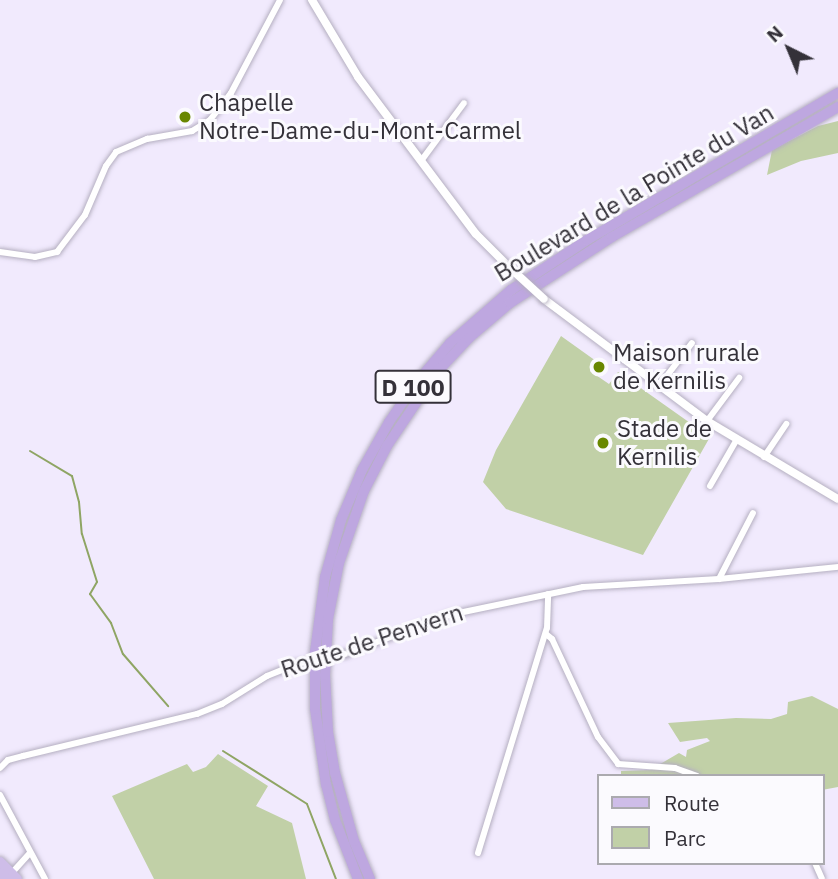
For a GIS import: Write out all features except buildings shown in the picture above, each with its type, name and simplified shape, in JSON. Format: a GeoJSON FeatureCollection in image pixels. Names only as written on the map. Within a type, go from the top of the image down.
{"type":"FeatureCollection","features":[{"type":"Feature","properties":{"kind":"highway","name":"Boulevard de la Pointe du Van"},"geometry":{"type":"LineString","coordinates":[[358,879],[335,820],[326,785],[317,730],[314,660],[320,606],[330,555],[353,489],[382,433],[433,361],[461,332],[511,290],[587,240],[838,93]]}},
{"type":"Feature","properties":{"kind":"highway","name":"Boulevard de la Pointe du Van"},"geometry":{"type":"LineString","coordinates":[[370,879],[354,842],[335,774],[326,714],[326,664],[330,607],[343,549],[363,491],[387,446],[438,372],[469,338],[510,303],[612,237],[838,107]]}},
{"type":"Feature","properties":{"kind":"main road"},"geometry":{"type":"LineString","coordinates":[[0,862],[8,877]]}},
{"type":"Feature","properties":{"kind":"street"},"geometry":{"type":"LineString","coordinates":[[0,252],[35,257],[60,250],[85,215],[103,172],[116,152],[139,141],[192,131],[210,120],[231,93],[280,0]]}},
{"type":"Feature","properties":{"kind":"street"},"geometry":{"type":"LineString","coordinates":[[312,0],[345,59],[476,234],[509,267],[544,299],[617,349],[659,386],[707,421],[838,499]]}},
{"type":"Feature","properties":{"kind":"street"},"geometry":{"type":"LineString","coordinates":[[421,161],[464,103]]}},
{"type":"Feature","properties":{"kind":"street"},"geometry":{"type":"LineString","coordinates":[[659,386],[692,342]]}},
{"type":"Feature","properties":{"kind":"street"},"geometry":{"type":"LineString","coordinates":[[707,421],[739,378]]}},
{"type":"Feature","properties":{"kind":"street"},"geometry":{"type":"LineString","coordinates":[[764,457],[786,424]]}},
{"type":"Feature","properties":{"kind":"street"},"geometry":{"type":"LineString","coordinates":[[710,486],[737,439]]}},
{"type":"Feature","properties":{"kind":"street"},"geometry":{"type":"LineString","coordinates":[[719,579],[753,513]]}},
{"type":"Feature","properties":{"kind":"street","name":"Route de Penvern"},"geometry":{"type":"LineString","coordinates":[[0,768],[8,760],[197,714],[222,704],[275,672],[296,664],[345,654],[434,619],[608,584],[719,579],[838,566]]}},
{"type":"Feature","properties":{"kind":"street"},"geometry":{"type":"LineString","coordinates":[[478,853],[546,634],[548,594]]}},
{"type":"Feature","properties":{"kind":"street"},"geometry":{"type":"LineString","coordinates":[[546,634],[555,646],[598,737],[618,764],[675,768],[691,774]]}},
{"type":"Feature","properties":{"kind":"street"},"geometry":{"type":"LineString","coordinates":[[0,795],[45,879]]}},
{"type":"Feature","properties":{"kind":"street"},"geometry":{"type":"LineString","coordinates":[[8,877],[30,853]]}},
{"type":"Feature","properties":{"kind":"green space"},"geometry":{"type":"Polygon","coordinates":[[[838,121],[838,153],[801,161],[767,175],[772,150],[818,126],[838,121]]]}},
{"type":"Feature","properties":{"kind":"green space","name":"Stade de Kernilis"},"geometry":{"type":"Polygon","coordinates":[[[561,336],[596,361],[590,371],[609,384],[618,372],[710,437],[643,555],[506,509],[483,482],[496,450],[561,336]]]}},
{"type":"Feature","properties":{"kind":"green space"},"geometry":{"type":"Polygon","coordinates":[[[812,696],[838,709],[838,787],[824,790],[824,774],[621,774],[621,771],[650,770],[679,753],[686,757],[687,750],[710,741],[707,738],[680,742],[668,723],[736,718],[771,719],[787,714],[788,702],[812,696]]]}},
{"type":"Feature","properties":{"kind":"green space"},"geometry":{"type":"Polygon","coordinates":[[[218,754],[268,786],[256,806],[292,823],[306,879],[154,879],[112,796],[187,764],[193,772],[206,767],[218,754]]]}},
{"type":"Feature","properties":{"kind":"waterway"},"geometry":{"type":"LineString","coordinates":[[30,451],[72,476],[79,502],[82,534],[97,582],[90,594],[111,623],[123,654],[168,706]]}},
{"type":"Feature","properties":{"kind":"waterway"},"geometry":{"type":"LineString","coordinates":[[223,751],[307,804],[336,879]]}},
{"type":"Feature","properties":{"kind":"place","name":"Chapelle Notre-Dame-du-Mont-Carmel"},"geometry":{"type":"Point","coordinates":[185,117]}},
{"type":"Feature","properties":{"kind":"place","name":"Maison rurale de Kernilis"},"geometry":{"type":"Point","coordinates":[599,367]}},
{"type":"Feature","properties":{"kind":"place","name":"Stade de Kernilis"},"geometry":{"type":"Point","coordinates":[603,443]}}]}
